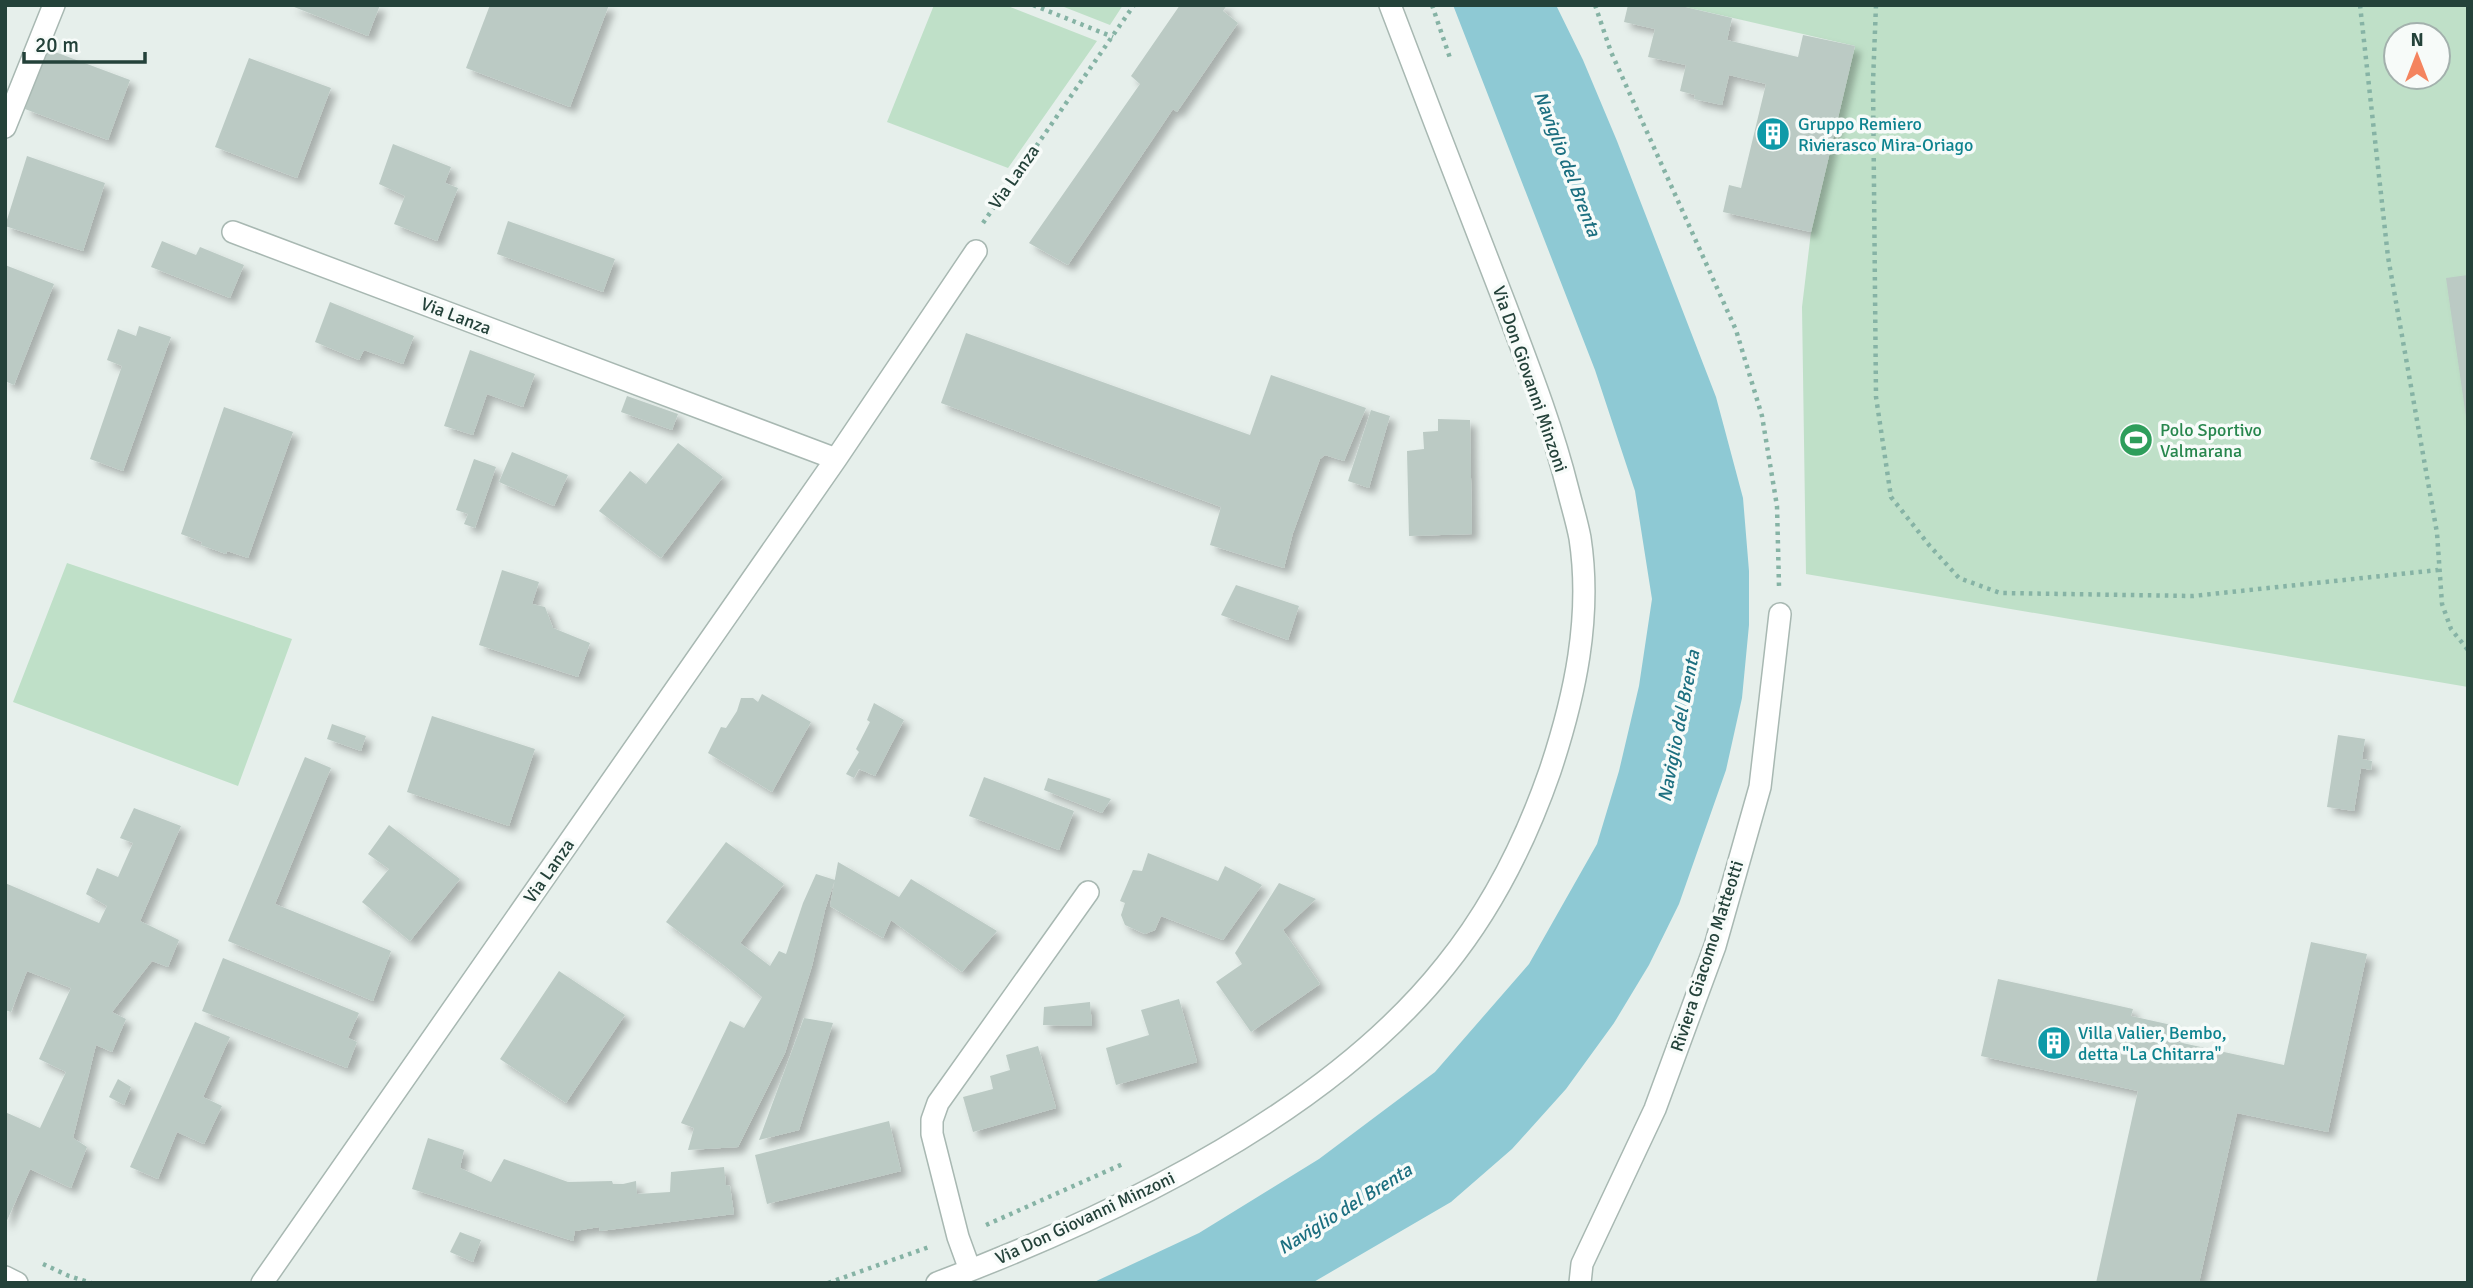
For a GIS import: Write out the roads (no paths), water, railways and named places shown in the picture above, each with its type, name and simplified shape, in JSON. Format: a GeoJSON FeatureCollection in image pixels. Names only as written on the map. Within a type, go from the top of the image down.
{"type":"FeatureCollection","features":[{"type":"Feature","properties":{"kind":"street"},"geometry":{"type":"LineString","coordinates":[[5,127],[54,5]]}},
{"type":"Feature","properties":{"kind":"street","name":"Via Don Giovanni Minzoni"},"geometry":{"type":"LineString","coordinates":[[937,1283],[1096,1216],[1182,1173],[1256,1128],[1332,1076],[1393,1024],[1446,966],[1490,903],[1536,811],[1559,742],[1576,677],[1586,614],[1580,537],[1553,435],[1390,5]]}},
{"type":"Feature","properties":{"kind":"street","name":"Via Lanza"},"geometry":{"type":"LineString","coordinates":[[233,233],[836,459]]}},
{"type":"Feature","properties":{"kind":"street","name":"Via Lanza"},"geometry":{"type":"LineString","coordinates":[[262,1283],[836,459],[976,251]]}},
{"type":"Feature","properties":{"kind":"street","name":"Riviera Giacomo Matteotti"},"geometry":{"type":"LineString","coordinates":[[1580,1283],[1582,1264],[1655,1109],[1715,946],[1760,787],[1780,614]]}},
{"type":"Feature","properties":{"kind":"street"},"geometry":{"type":"LineString","coordinates":[[970,1270],[958,1237],[932,1134],[932,1120],[938,1103],[1088,892]]}},
{"type":"Feature","properties":{"kind":"street"},"geometry":{"type":"LineString","coordinates":[[5,1277],[17,1283]]}},
{"type":"Feature","properties":{"kind":"water","name":"Naviglio del Brenta"},"geometry":{"type":"Polygon","coordinates":[[[1453,5],[1556,5],[1583,60],[1617,141],[1716,397],[1743,498],[1749,571],[1749,625],[1742,698],[1726,770],[1679,904],[1649,965],[1614,1023],[1566,1089],[1512,1149],[1451,1202],[1312,1283],[1092,1283],[1199,1233],[1319,1159],[1435,1072],[1529,964],[1597,844],[1619,771],[1639,686],[1652,599],[1635,491],[1595,370],[1453,5]]]}},
{"type":"Feature","properties":{"kind":"place","name":"Gruppo Remiero Rivierasco Mira-Oriago"},"geometry":{"type":"Point","coordinates":[1773,134]}},
{"type":"Feature","properties":{"kind":"place","name":"Polo Sportivo Valmarana"},"geometry":{"type":"Point","coordinates":[2136,440]}},
{"type":"Feature","properties":{"kind":"place","name":"Villa Valier, Bembo, detta \"La Chitarra\""},"geometry":{"type":"Point","coordinates":[2054,1043]}}]}
